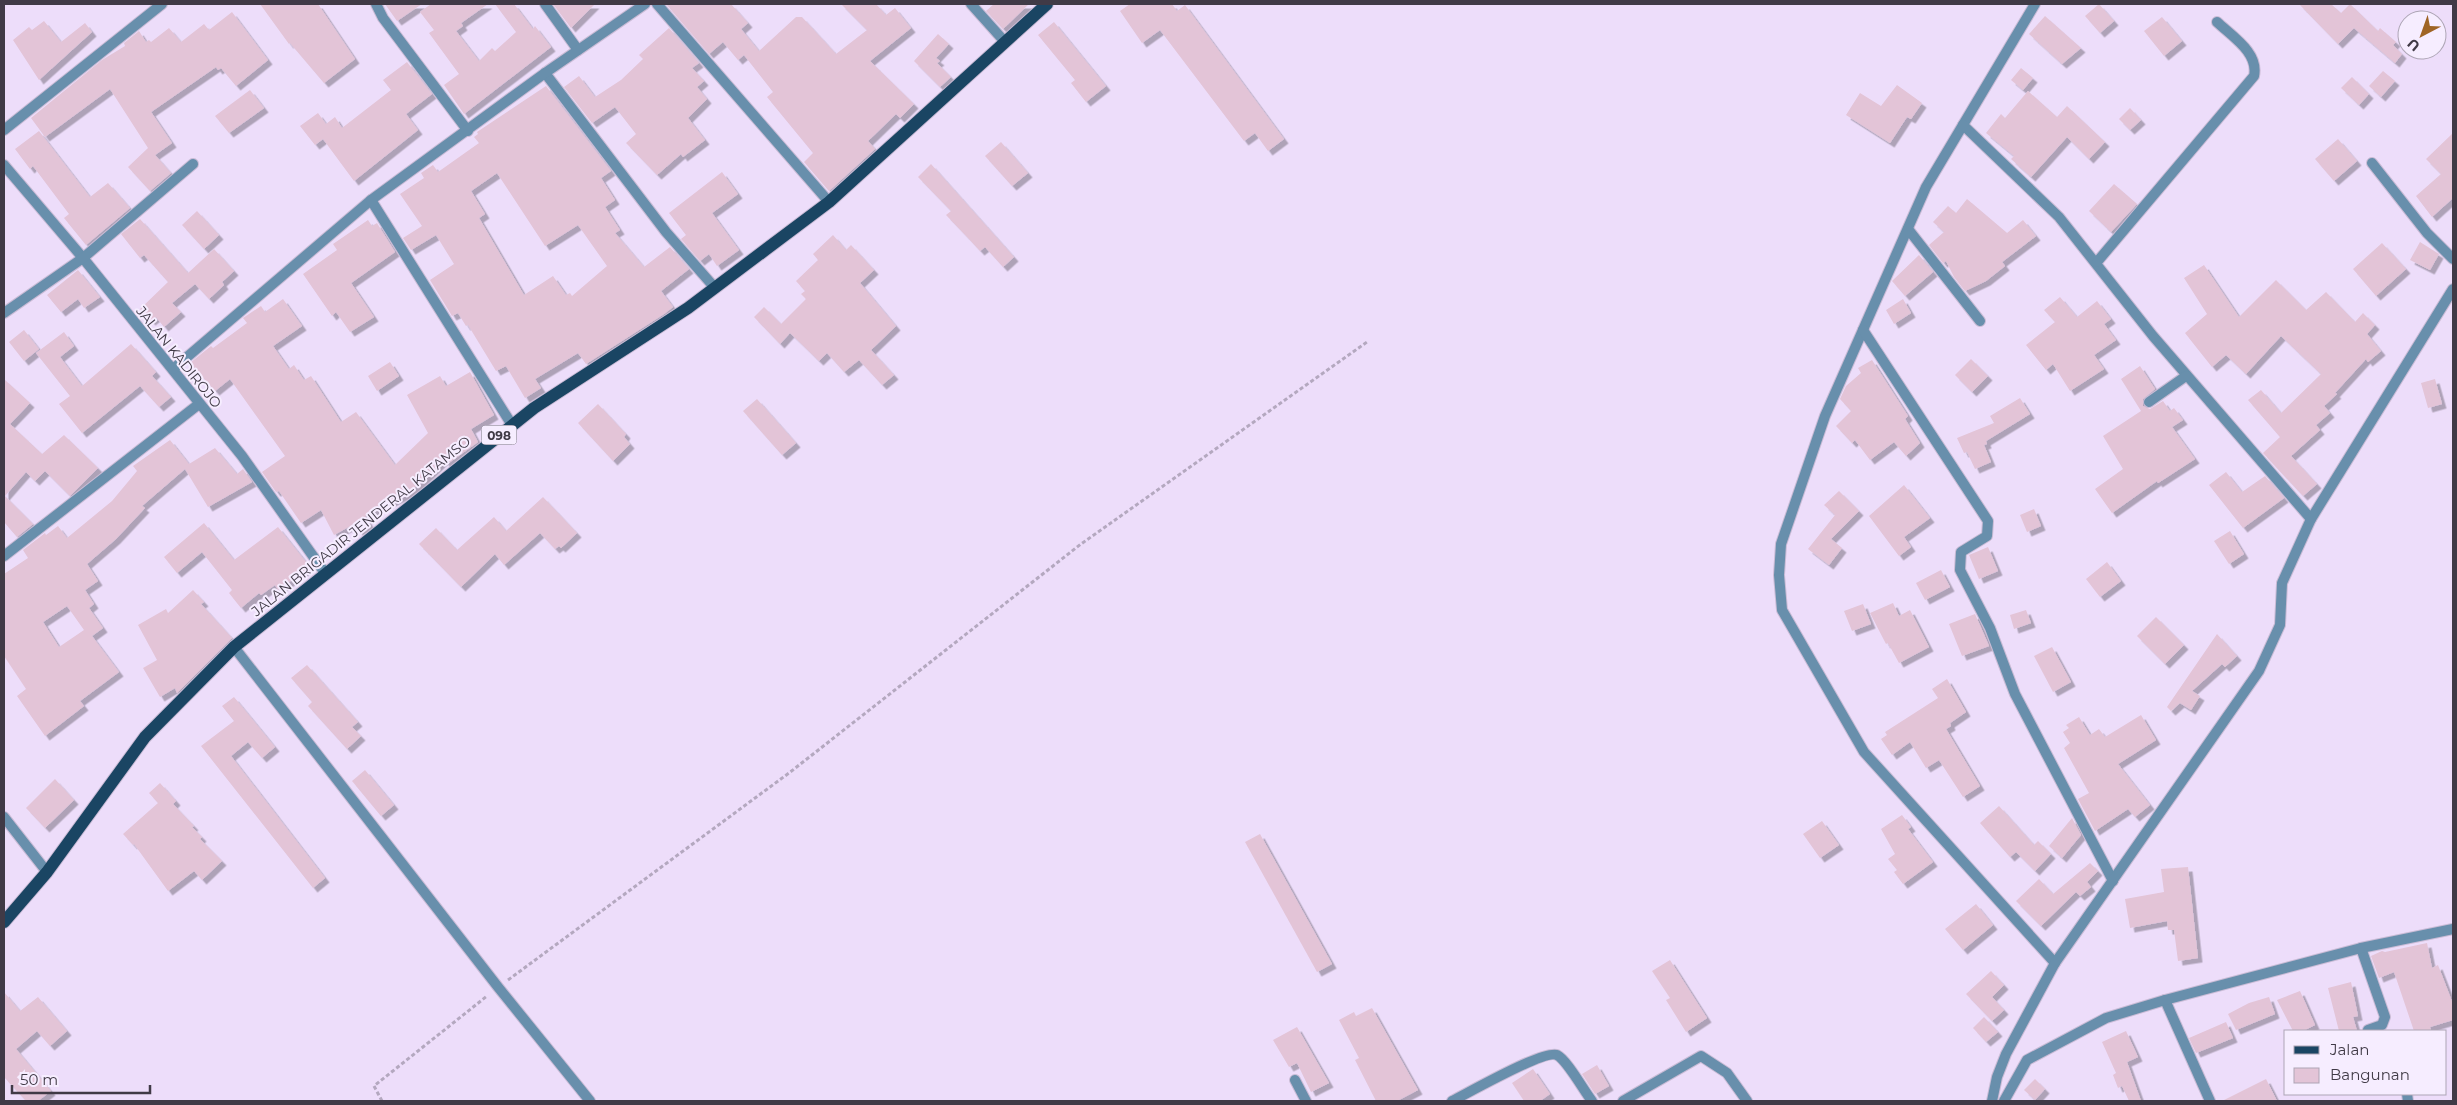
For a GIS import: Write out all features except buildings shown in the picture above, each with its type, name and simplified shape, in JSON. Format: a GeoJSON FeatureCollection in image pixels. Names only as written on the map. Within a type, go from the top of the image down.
{"type":"FeatureCollection","features":[{"type":"Feature","properties":{"kind":"main road","name":"JALAN BRIGADIR JENDERAL KATAMSO"},"geometry":{"type":"LineString","coordinates":[[4,922],[47,872],[145,737],[234,648],[325,573],[534,408],[688,308],[829,202],[1047,4]]}},
{"type":"Feature","properties":{"kind":"street"},"geometry":{"type":"LineString","coordinates":[[4,130],[162,4]]}},
{"type":"Feature","properties":{"kind":"street"},"geometry":{"type":"LineString","coordinates":[[376,4],[383,18],[468,131]]}},
{"type":"Feature","properties":{"kind":"street"},"geometry":{"type":"LineString","coordinates":[[545,4],[578,50]]}},
{"type":"Feature","properties":{"kind":"street"},"geometry":{"type":"LineString","coordinates":[[173,369],[371,200],[545,73],[645,4]]}},
{"type":"Feature","properties":{"kind":"street"},"geometry":{"type":"LineString","coordinates":[[657,4],[829,202]]}},
{"type":"Feature","properties":{"kind":"street"},"geometry":{"type":"LineString","coordinates":[[971,4],[1005,42]]}},
{"type":"Feature","properties":{"kind":"street"},"geometry":{"type":"LineString","coordinates":[[2035,4],[1926,187],[1824,416],[1781,544],[1779,575],[1782,610],[1864,752],[2056,963]]}},
{"type":"Feature","properties":{"kind":"street"},"geometry":{"type":"LineString","coordinates":[[2097,262],[2254,76],[2256,66],[2252,55],[2217,22]]}},
{"type":"Feature","properties":{"kind":"street"},"geometry":{"type":"LineString","coordinates":[[545,73],[666,232],[715,288]]}},
{"type":"Feature","properties":{"kind":"street"},"geometry":{"type":"LineString","coordinates":[[1963,125],[2059,217],[2097,262],[2186,376],[2311,519]]}},
{"type":"Feature","properties":{"kind":"street"},"geometry":{"type":"LineString","coordinates":[[2372,163],[2427,234],[2453,259]]}},
{"type":"Feature","properties":{"kind":"street"},"geometry":{"type":"LineString","coordinates":[[4,313],[83,258],[193,164]]}},
{"type":"Feature","properties":{"kind":"street","name":"JALAN KADIROJO"},"geometry":{"type":"LineString","coordinates":[[4,165],[83,258],[248,463],[325,573]]}},
{"type":"Feature","properties":{"kind":"street"},"geometry":{"type":"LineString","coordinates":[[371,200],[512,425]]}},
{"type":"Feature","properties":{"kind":"street"},"geometry":{"type":"LineString","coordinates":[[1908,229],[1980,321]]}},
{"type":"Feature","properties":{"kind":"street"},"geometry":{"type":"LineString","coordinates":[[1994,1100],[2006,1054],[2056,963],[2259,671],[2280,625],[2282,583],[2311,519],[2453,289]]}},
{"type":"Feature","properties":{"kind":"street"},"geometry":{"type":"LineString","coordinates":[[1863,330],[1988,521],[1987,536],[1961,552],[1960,570],[1990,628],[2015,694],[2113,881]]}},
{"type":"Feature","properties":{"kind":"street"},"geometry":{"type":"LineString","coordinates":[[2149,402],[2186,376]]}},
{"type":"Feature","properties":{"kind":"street"},"geometry":{"type":"LineString","coordinates":[[4,556],[199,404]]}},
{"type":"Feature","properties":{"kind":"street"},"geometry":{"type":"LineString","coordinates":[[234,648],[498,987],[590,1101]]}},
{"type":"Feature","properties":{"kind":"street"},"geometry":{"type":"LineString","coordinates":[[4,817],[47,872]]}},
{"type":"Feature","properties":{"kind":"street"},"geometry":{"type":"LineString","coordinates":[[2004,1101],[2022,1067],[2036,1054],[2106,1018],[2165,1000],[2361,948],[2453,929]]}},
{"type":"Feature","properties":{"kind":"street"},"geometry":{"type":"LineString","coordinates":[[2361,948],[2385,1018],[2382,1025],[2368,1030]]}},
{"type":"Feature","properties":{"kind":"street"},"geometry":{"type":"LineString","coordinates":[[2165,1000],[2210,1101]]}},
{"type":"Feature","properties":{"kind":"street"},"geometry":{"type":"LineString","coordinates":[[1452,1101],[1546,1054],[1554,1054],[1562,1059],[1592,1101]]}},
{"type":"Feature","properties":{"kind":"street"},"geometry":{"type":"LineString","coordinates":[[1623,1101],[1701,1056],[1727,1073],[1747,1101]]}},
{"type":"Feature","properties":{"kind":"street"},"geometry":{"type":"LineString","coordinates":[[1295,1080],[1306,1101]]}},
{"type":"Feature","properties":{"kind":"path"},"geometry":{"type":"LineString","coordinates":[[382,1101],[374,1086],[498,987],[789,773],[1081,544],[1367,342]]}}]}
